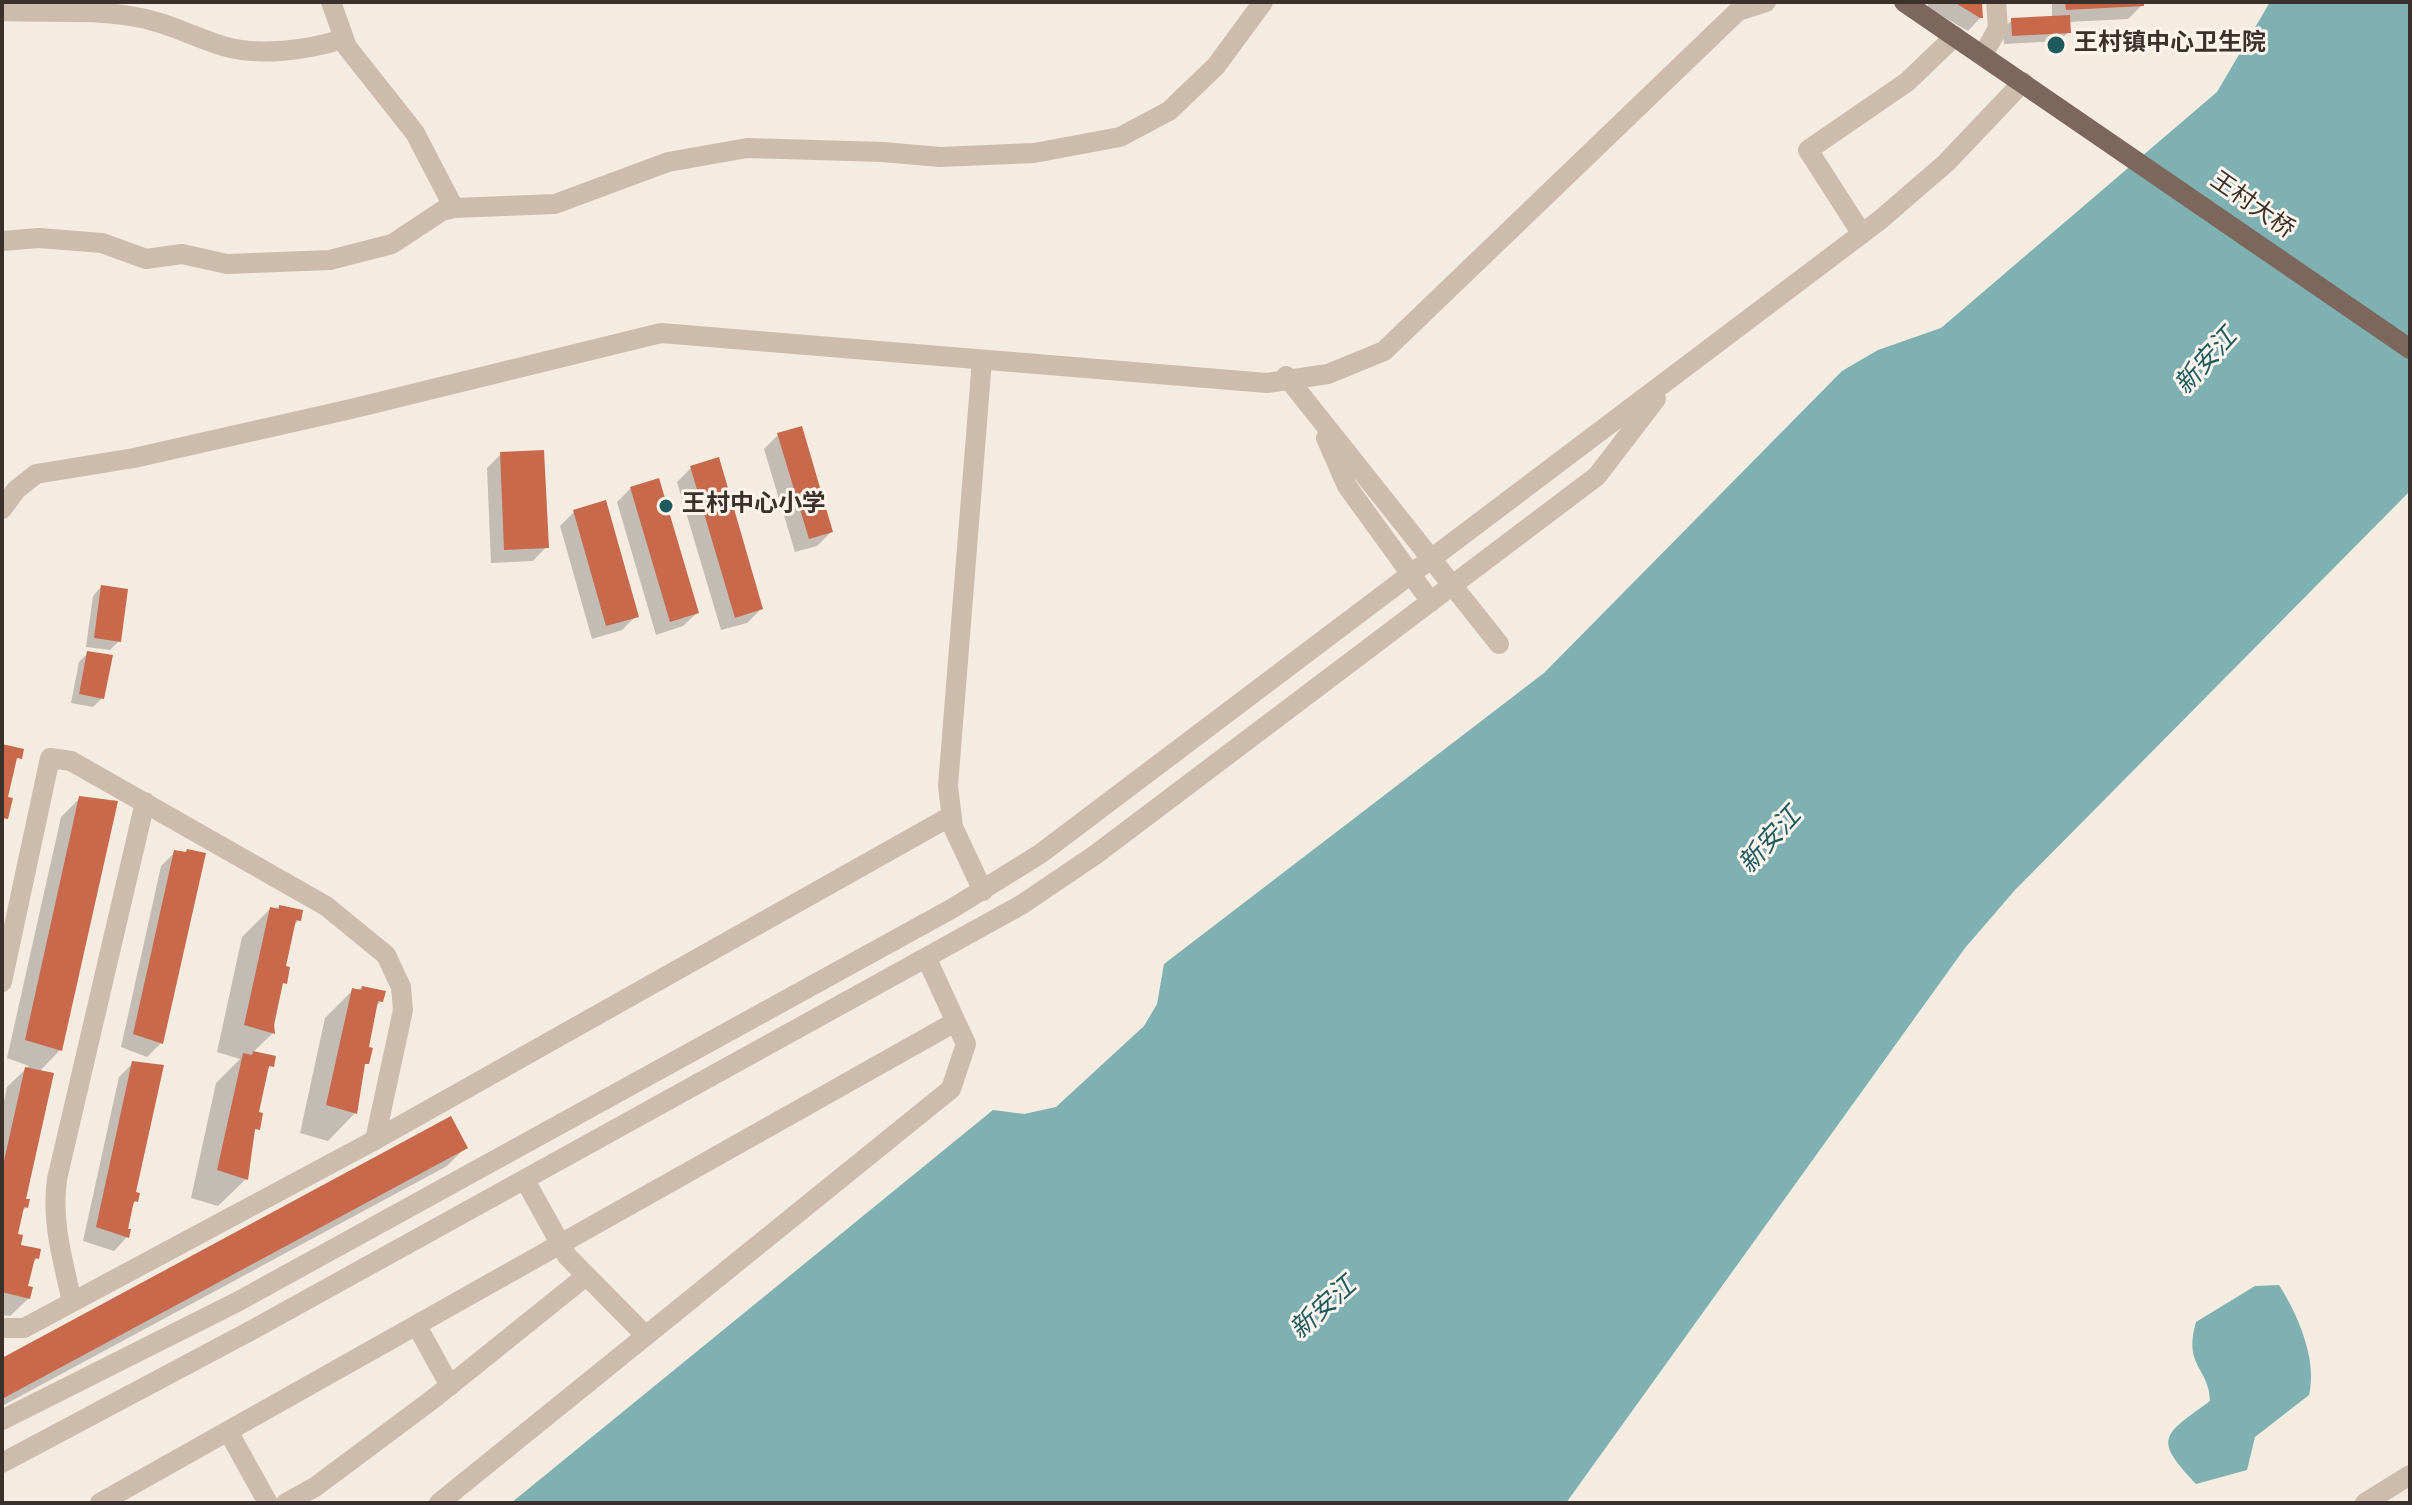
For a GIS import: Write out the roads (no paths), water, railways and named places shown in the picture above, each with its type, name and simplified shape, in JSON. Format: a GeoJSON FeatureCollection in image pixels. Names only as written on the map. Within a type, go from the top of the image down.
{"type":"FeatureCollection","features":[{"type":"Feature","properties":{"kind":"main road","name":"王村大桥"},"geometry":{"type":"LineString","coordinates":[[1904,2],[2063,108],[2410,349]]}},
{"type":"Feature","properties":{"kind":"street"},"geometry":{"type":"LineString","coordinates":[[331,2],[343,39],[415,133],[454,208]]}},
{"type":"Feature","properties":{"kind":"street"},"geometry":{"type":"LineString","coordinates":[[2,241],[39,238],[102,243],[146,259],[182,254],[227,264],[330,260],[392,244],[442,211],[555,204],[668,162],[747,148],[940,157],[1046,152],[1120,137],[1169,111],[1216,66],[1263,2]]}},
{"type":"Feature","properties":{"kind":"street"},"geometry":{"type":"LineString","coordinates":[[2,509],[16,490],[36,474],[134,458],[351,409],[643,335],[680,332],[1267,383],[1347,368],[1384,351],[1738,11],[1766,2]]}},
{"type":"Feature","properties":{"kind":"street"},"geometry":{"type":"LineString","coordinates":[[1983,55],[1998,28],[1996,2]]}},
{"type":"Feature","properties":{"kind":"street"},"geometry":{"type":"LineString","coordinates":[[2,11],[133,16],[169,24],[223,46],[241,49],[279,50],[343,39]]}},
{"type":"Feature","properties":{"kind":"street"},"geometry":{"type":"LineString","coordinates":[[1862,234],[1808,150],[1907,82],[1955,36]]}},
{"type":"Feature","properties":{"kind":"street"},"geometry":{"type":"LineString","coordinates":[[2,1420],[237,1302],[983,891],[1076,829],[1862,234],[1946,163],[2023,82]]}},
{"type":"Feature","properties":{"kind":"street"},"geometry":{"type":"LineString","coordinates":[[982,360],[948,786],[953,827],[983,891]]}},
{"type":"Feature","properties":{"kind":"street"},"geometry":{"type":"LineString","coordinates":[[2,1463],[525,1180],[1021,905],[1095,855],[1597,476],[1675,374]]}},
{"type":"Feature","properties":{"kind":"street"},"geometry":{"type":"LineString","coordinates":[[1293,378],[1347,486],[1431,602]]}},
{"type":"Feature","properties":{"kind":"street"},"geometry":{"type":"LineString","coordinates":[[1293,378],[1499,644]]}},
{"type":"Feature","properties":{"kind":"street"},"geometry":{"type":"LineString","coordinates":[[2,982],[50,758],[71,761],[326,906],[386,955],[401,987],[403,1010],[375,1140]]}},
{"type":"Feature","properties":{"kind":"street"},"geometry":{"type":"LineString","coordinates":[[72,1302],[53,1206],[145,802]]}},
{"type":"Feature","properties":{"kind":"street"},"geometry":{"type":"LineString","coordinates":[[2,1328],[24,1328],[375,1140],[951,816]]}},
{"type":"Feature","properties":{"kind":"street"},"geometry":{"type":"LineString","coordinates":[[439,1503],[951,1089],[966,1044],[927,959]]}},
{"type":"Feature","properties":{"kind":"street"},"geometry":{"type":"LineString","coordinates":[[100,1503],[955,1022]]}},
{"type":"Feature","properties":{"kind":"street"},"geometry":{"type":"LineString","coordinates":[[525,1180],[561,1245],[586,1276],[646,1336]]}},
{"type":"Feature","properties":{"kind":"street"},"geometry":{"type":"LineString","coordinates":[[286,1503],[315,1487],[450,1386],[586,1276]]}},
{"type":"Feature","properties":{"kind":"street"},"geometry":{"type":"LineString","coordinates":[[417,1326],[450,1386]]}},
{"type":"Feature","properties":{"kind":"street"},"geometry":{"type":"LineString","coordinates":[[228,1431],[268,1503]]}},
{"type":"Feature","properties":{"kind":"street"},"geometry":{"type":"LineString","coordinates":[[2365,1503],[2410,1475]]}},
{"type":"Feature","properties":{"kind":"water","name":"新安江"},"geometry":{"type":"Polygon","coordinates":[[[2270,2],[2410,2],[2410,491],[2015,890],[1965,948],[1566,1503],[511,1503],[993,1110],[1024,1114],[1056,1107],[1144,1026],[1157,1004],[1164,964],[1544,673],[1842,371],[1878,350],[1941,328],[2217,92],[2270,2]]]}},
{"type":"Feature","properties":{"kind":"water"},"geometry":{"type":"Polygon","coordinates":[[[2279,1285],[2304,1337],[2311,1367],[2309,1395],[2255,1437],[2247,1470],[2196,1484],[2173,1457],[2169,1438],[2182,1422],[2210,1401],[2206,1381],[2194,1358],[2196,1322],[2255,1286],[2279,1285]]]}},
{"type":"Feature","properties":{"kind":"place","name":"王村镇中心卫生院"},"geometry":{"type":"Point","coordinates":[2056,45]}},
{"type":"Feature","properties":{"kind":"place","name":"王村中心小学"},"geometry":{"type":"Point","coordinates":[666,506]}}]}
